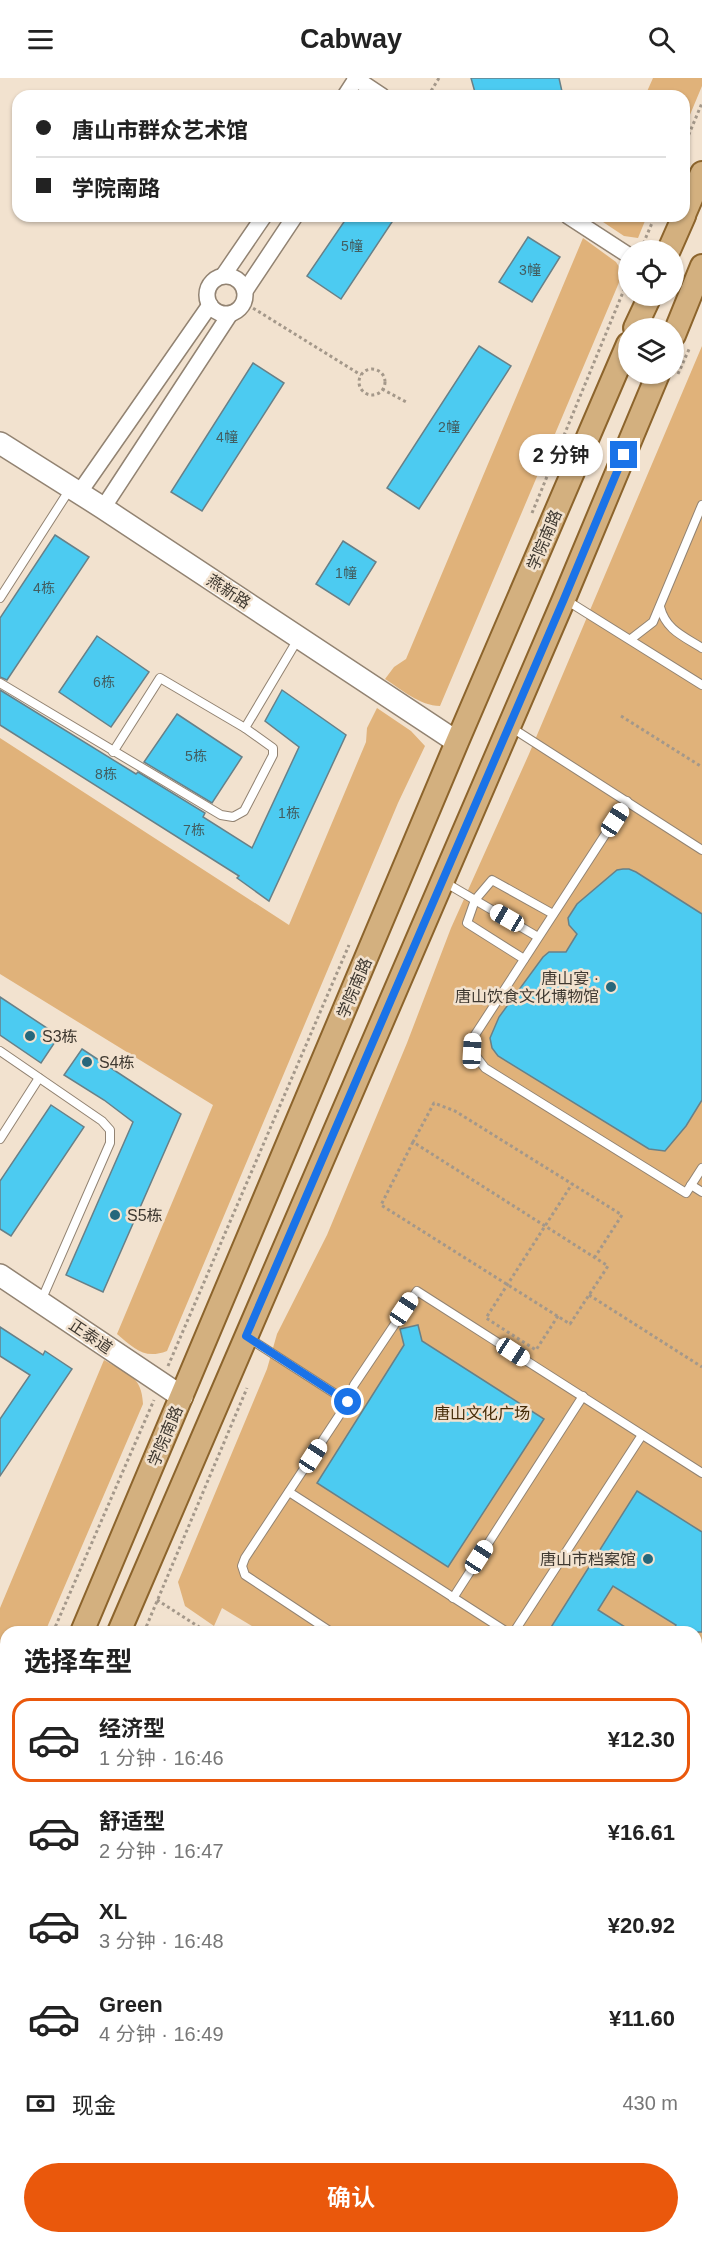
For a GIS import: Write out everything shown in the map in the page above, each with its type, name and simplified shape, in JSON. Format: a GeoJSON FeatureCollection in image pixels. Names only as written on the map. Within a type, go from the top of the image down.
{"type":"FeatureCollection","features":[{"type":"Feature","properties":{"kind":"main road"},"geometry":{"type":"LineString","coordinates":[[690,202],[702,173]]}},
{"type":"Feature","properties":{"kind":"main road"},"geometry":{"type":"LineString","coordinates":[[673,240],[681,222]]}},
{"type":"Feature","properties":{"kind":"main road"},"geometry":{"type":"LineString","coordinates":[[681,318],[702,266]]}},
{"type":"Feature","properties":{"kind":"main road","name":"学院南路"},"geometry":{"type":"LineString","coordinates":[[85,1626],[457,742],[618,367]]}},
{"type":"Feature","properties":{"kind":"main road"},"geometry":{"type":"LineString","coordinates":[[122,1626],[564,599],[654,384]]}},
{"type":"Feature","properties":{"kind":"street"},"geometry":{"type":"LineString","coordinates":[[356,78],[372,90]]}},
{"type":"Feature","properties":{"kind":"street"},"geometry":{"type":"LineString","coordinates":[[223,276],[260,222]]}},
{"type":"Feature","properties":{"kind":"street"},"geometry":{"type":"LineString","coordinates":[[102,508],[230,314],[236,311],[291,222]]}},
{"type":"Feature","properties":{"kind":"street"},"geometry":{"type":"LineString","coordinates":[[577,222],[618,248]]}},
{"type":"Feature","properties":{"kind":"street"},"geometry":{"type":"LineString","coordinates":[[230,314],[219,313],[210,305],[207,299],[208,286],[223,276],[235,277],[240,281],[244,297]]}},
{"type":"Feature","properties":{"kind":"street"},"geometry":{"type":"LineString","coordinates":[[75,490],[210,305]]}},
{"type":"Feature","properties":{"kind":"street","name":"燕新路"},"geometry":{"type":"LineString","coordinates":[[0,443],[457,742]]}},
{"type":"Feature","properties":{"kind":"street","name":"正泰道"},"geometry":{"type":"LineString","coordinates":[[0,1275],[182,1397]]}},
{"type":"Feature","properties":{"kind":"lane"},"geometry":{"type":"LineString","coordinates":[[0,597],[75,490]]}},
{"type":"Feature","properties":{"kind":"lane"},"geometry":{"type":"LineString","coordinates":[[631,639],[653,622],[702,505]]}},
{"type":"Feature","properties":{"kind":"lane"},"geometry":{"type":"LineString","coordinates":[[564,599],[702,685]]}},
{"type":"Feature","properties":{"kind":"lane"},"geometry":{"type":"LineString","coordinates":[[660,607],[664,621],[669,627],[702,648]]}},
{"type":"Feature","properties":{"kind":"lane"},"geometry":{"type":"LineString","coordinates":[[245,728],[299,637]]}},
{"type":"Feature","properties":{"kind":"lane"},"geometry":{"type":"LineString","coordinates":[[0,683],[113,752],[221,815],[233,817],[244,811],[273,755],[273,748],[245,728],[160,678],[113,752]]}},
{"type":"Feature","properties":{"kind":"lane"},"geometry":{"type":"LineString","coordinates":[[509,725],[702,850]]}},
{"type":"Feature","properties":{"kind":"lane"},"geometry":{"type":"LineString","coordinates":[[627,801],[473,1038],[472,1051],[485,1068],[686,1193],[702,1168]]}},
{"type":"Feature","properties":{"kind":"lane"},"geometry":{"type":"LineString","coordinates":[[442,880],[538,937]]}},
{"type":"Feature","properties":{"kind":"lane"},"geometry":{"type":"LineString","coordinates":[[524,959],[467,923],[475,900],[492,880],[553,914]]}},
{"type":"Feature","properties":{"kind":"lane"},"geometry":{"type":"LineString","coordinates":[[0,1051],[102,1120],[110,1130],[110,1143],[41,1302]]}},
{"type":"Feature","properties":{"kind":"lane"},"geometry":{"type":"LineString","coordinates":[[0,1139],[39,1078]]}},
{"type":"Feature","properties":{"kind":"lane"},"geometry":{"type":"LineString","coordinates":[[691,1185],[702,1192]]}},
{"type":"Feature","properties":{"kind":"lane"},"geometry":{"type":"LineString","coordinates":[[322,1626],[245,1575],[242,1566],[348,1402],[354,1385],[417,1291],[702,1473]]}},
{"type":"Feature","properties":{"kind":"lane"},"geometry":{"type":"LineString","coordinates":[[246,1336],[348,1402]]}},
{"type":"Feature","properties":{"kind":"lane"},"geometry":{"type":"LineString","coordinates":[[453,1598],[583,1396]]}},
{"type":"Feature","properties":{"kind":"lane"},"geometry":{"type":"LineString","coordinates":[[518,1626],[642,1435]]}},
{"type":"Feature","properties":{"kind":"lane"},"geometry":{"type":"LineString","coordinates":[[289,1492],[497,1626]]}},
{"type":"Feature","properties":{"kind":"path"},"geometry":{"type":"LineString","coordinates":[[690,132],[702,103]]}},
{"type":"Feature","properties":{"kind":"path"},"geometry":{"type":"LineString","coordinates":[[645,240],[653,222]]}},
{"type":"Feature","properties":{"kind":"path"},"geometry":{"type":"LineString","coordinates":[[244,297],[361,375]]}},
{"type":"Feature","properties":{"kind":"path"},"geometry":{"type":"LineString","coordinates":[[530,519],[618,304]]}},
{"type":"Feature","properties":{"kind":"path"},"geometry":{"type":"LineString","coordinates":[[372,369],[380,372],[384,379],[382,389],[373,394],[365,393],[360,387],[361,375],[372,369]]}},
{"type":"Feature","properties":{"kind":"path"},"geometry":{"type":"LineString","coordinates":[[382,389],[408,403]]}},
{"type":"Feature","properties":{"kind":"path"},"geometry":{"type":"LineString","coordinates":[[621,716],[702,767]]}},
{"type":"Feature","properties":{"kind":"path"},"geometry":{"type":"LineString","coordinates":[[56,1626],[352,937]]}},
{"type":"Feature","properties":{"kind":"path"},"geometry":{"type":"LineString","coordinates":[[413,1142],[608,1266],[570,1324],[381,1204],[413,1142],[434,1103],[455,1111],[622,1215],[595,1257]]}},
{"type":"Feature","properties":{"kind":"path"},"geometry":{"type":"LineString","coordinates":[[558,1316],[536,1350],[486,1318],[572,1184]]}},
{"type":"Feature","properties":{"kind":"path"},"geometry":{"type":"LineString","coordinates":[[589,1295],[702,1367]]}},
{"type":"Feature","properties":{"kind":"path"},"geometry":{"type":"LineString","coordinates":[[138,1587],[198,1626]]}},
{"type":"Feature","properties":{"kind":"green space"},"geometry":{"type":"Polygon","coordinates":[[[653,78],[702,78],[702,86],[690,115],[690,90],[648,90],[653,78]]]}},
{"type":"Feature","properties":{"kind":"green space"},"geometry":{"type":"Polygon","coordinates":[[[603,222],[645,222],[638,238],[624,236],[603,222]]]}},
{"type":"Feature","properties":{"kind":"green space"},"geometry":{"type":"Polygon","coordinates":[[[583,238],[616,262],[618,285],[440,706],[425,703],[385,679],[394,667],[406,659],[583,238]]]}},
{"type":"Feature","properties":{"kind":"green space","name":"唐山文化广场"},"geometry":{"type":"Polygon","coordinates":[[[702,346],[702,1626],[252,1626],[222,1608],[214,1626],[185,1606],[178,1582],[267,1369],[277,1334],[327,1235],[407,1043],[451,928],[529,754],[702,346]]]}},
{"type":"Feature","properties":{"kind":"green space"},"geometry":{"type":"Polygon","coordinates":[[[377,708],[411,731],[425,746],[398,803],[167,1351],[152,1354],[140,1351],[117,1334],[213,1105],[0,974],[0,738],[289,925],[366,742],[367,728],[377,708]]]}},
{"type":"Feature","properties":{"kind":"green space"},"geometry":{"type":"Polygon","coordinates":[[[104,1360],[126,1372],[136,1381],[140,1387],[143,1404],[48,1626],[0,1626],[0,1608],[104,1360]]]}},
{"type":"Feature","properties":{"kind":"building"},"geometry":{"type":"Polygon","coordinates":[[[471,78],[559,78],[562,90],[474,90],[471,78]]]}},
{"type":"Feature","properties":{"kind":"building"},"geometry":{"type":"Polygon","coordinates":[[[344,222],[392,222],[341,299],[307,276],[344,222]]]}},
{"type":"Feature","properties":{"kind":"building"},"geometry":{"type":"Polygon","coordinates":[[[528,237],[560,257],[532,302],[499,282],[528,237]]]}},
{"type":"Feature","properties":{"kind":"building"},"geometry":{"type":"Polygon","coordinates":[[[479,346],[511,366],[419,509],[387,488],[479,346]]]}},
{"type":"Feature","properties":{"kind":"building"},"geometry":{"type":"Polygon","coordinates":[[[253,363],[284,383],[202,511],[171,492],[253,363]]]}},
{"type":"Feature","properties":{"kind":"building"},"geometry":{"type":"Polygon","coordinates":[[[55,535],[89,557],[7,680],[0,677],[0,618],[55,535]]]}},
{"type":"Feature","properties":{"kind":"building"},"geometry":{"type":"Polygon","coordinates":[[[343,541],[376,562],[349,605],[316,584],[343,541]]]}},
{"type":"Feature","properties":{"kind":"building"},"geometry":{"type":"Polygon","coordinates":[[[97,636],[149,672],[111,727],[59,692],[97,636]]]}},
{"type":"Feature","properties":{"kind":"building"},"geometry":{"type":"Polygon","coordinates":[[[0,690],[136,774],[138,772],[205,813],[203,817],[252,848],[299,747],[265,721],[282,690],[346,735],[269,901],[237,878],[239,876],[0,725],[0,690]]]}},
{"type":"Feature","properties":{"kind":"building"},"geometry":{"type":"Polygon","coordinates":[[[177,714],[242,757],[212,803],[144,762],[177,714]]]}},
{"type":"Feature","properties":{"kind":"building","name":"唐山宴 · 唐山饮食文化博物馆"},"geometry":{"type":"Polygon","coordinates":[[[617,870],[636,872],[702,914],[702,1100],[686,1126],[665,1151],[649,1149],[498,1056],[492,1048],[490,1038],[499,1017],[543,957],[549,952],[566,952],[577,934],[569,925],[568,918],[577,904],[617,870]]]}},
{"type":"Feature","properties":{"kind":"building","name":"S3栋"},"geometry":{"type":"Polygon","coordinates":[[[0,997],[59,1036],[41,1063],[0,1035],[0,997]]]}},
{"type":"Feature","properties":{"kind":"building"},"geometry":{"type":"Polygon","coordinates":[[[82,1049],[181,1114],[103,1292],[66,1275],[133,1122],[104,1100],[64,1075],[82,1049]]]}},
{"type":"Feature","properties":{"kind":"building"},"geometry":{"type":"Polygon","coordinates":[[[51,1105],[84,1127],[11,1236],[0,1229],[0,1181],[51,1105]]]}},
{"type":"Feature","properties":{"kind":"building"},"geometry":{"type":"Polygon","coordinates":[[[418,1325],[422,1341],[544,1419],[448,1567],[317,1483],[404,1345],[400,1329],[418,1325]]]}},
{"type":"Feature","properties":{"kind":"building"},"geometry":{"type":"Polygon","coordinates":[[[0,1327],[43,1355],[45,1351],[72,1369],[0,1476],[0,1419],[30,1375],[0,1356],[0,1327]]]}},
{"type":"Feature","properties":{"kind":"building","name":"唐山市档案馆"},"geometry":{"type":"Polygon","coordinates":[[[637,1491],[702,1532],[702,1626],[675,1626],[613,1586],[598,1610],[623,1626],[552,1626],[637,1491]]]}},
{"type":"Feature","properties":{"kind":"place","name":"唐山宴 · 唐山饮食文化博物馆"},"geometry":{"type":"Point","coordinates":[611,987]}},
{"type":"Feature","properties":{"kind":"place","name":"S3栋"},"geometry":{"type":"Point","coordinates":[30,1036]}},
{"type":"Feature","properties":{"kind":"place","name":"S4栋"},"geometry":{"type":"Point","coordinates":[87,1062]}},
{"type":"Feature","properties":{"kind":"place","name":"S5栋"},"geometry":{"type":"Point","coordinates":[115,1215]}},
{"type":"Feature","properties":{"kind":"place","name":"唐山市档案馆"},"geometry":{"type":"Point","coordinates":[648,1559]}},
{"type":"Feature","properties":{"kind":"route"},"geometry":{"type":"LineString","coordinates":[[348,1402],[246,1336],[624,455]]}}]}
